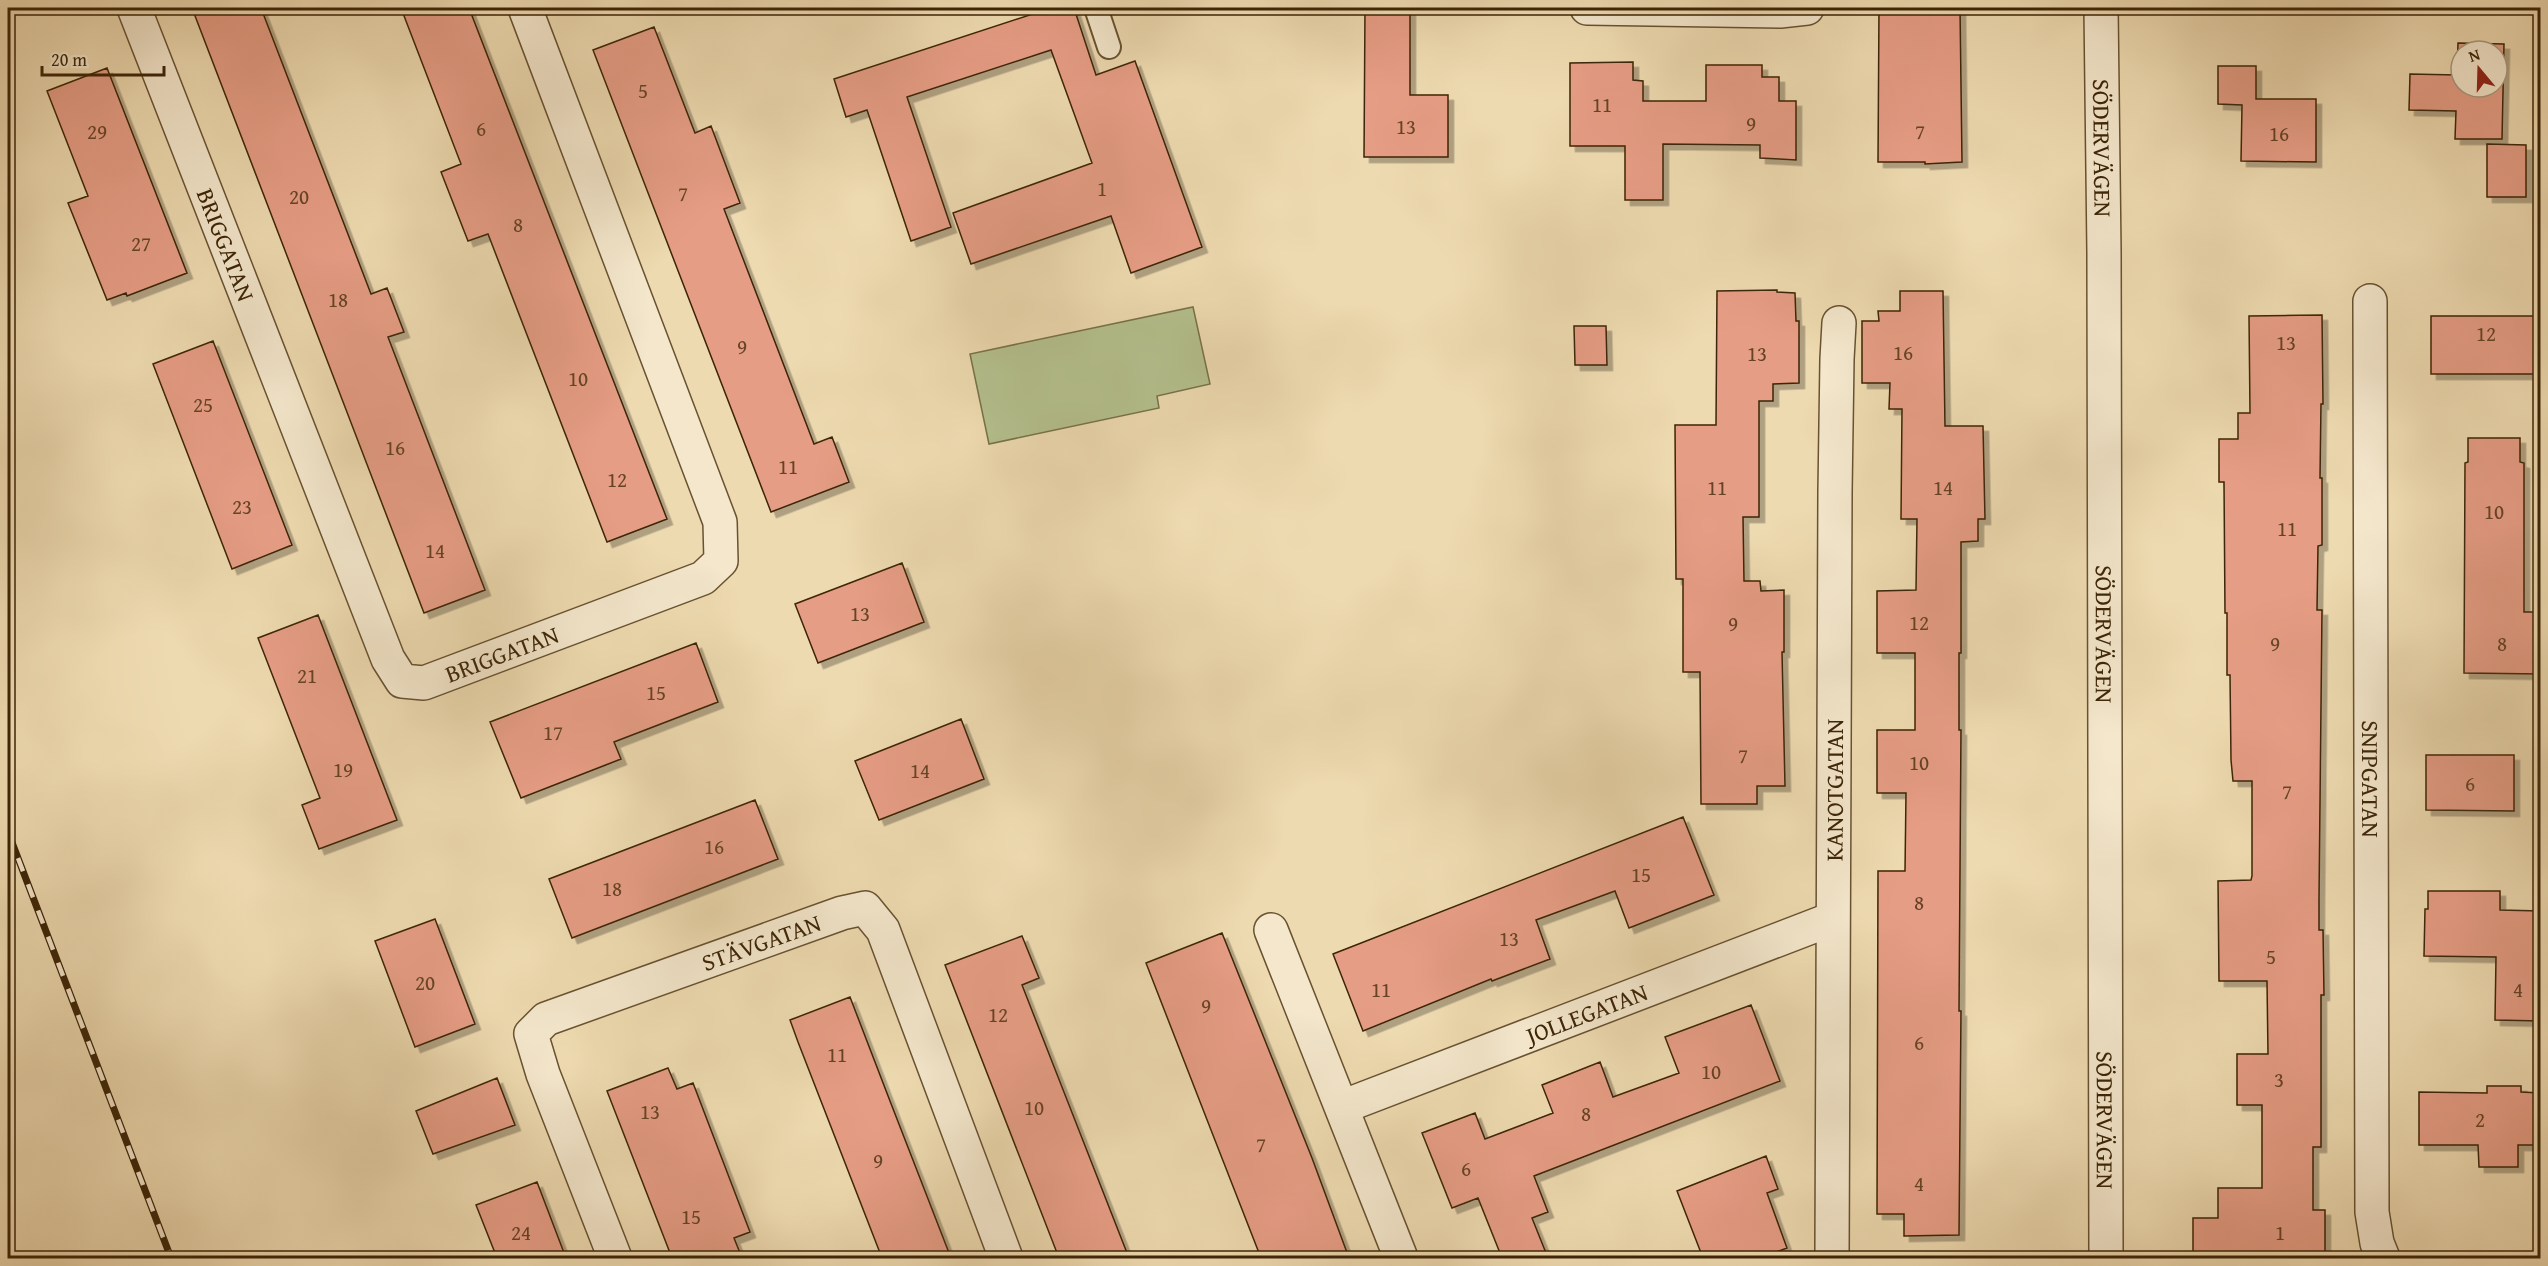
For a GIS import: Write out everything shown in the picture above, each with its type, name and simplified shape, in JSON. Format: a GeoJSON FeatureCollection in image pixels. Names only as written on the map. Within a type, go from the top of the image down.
{"type":"FeatureCollection","features":[{"type":"Feature","properties":{"kind":"street","name":"BRIGGATAN"},"geometry":{"type":"LineString","coordinates":[[134,8],[388,659],[402,681],[424,683],[703,578],[721,561],[720,522],[525,8]]}},
{"type":"Feature","properties":{"kind":"street"},"geometry":{"type":"LineString","coordinates":[[1587,8],[1780,10],[1807,8]]}},
{"type":"Feature","properties":{"kind":"street","name":"SÖDERVÄGEN"},"geometry":{"type":"LineString","coordinates":[[2101,8],[2104,253],[2106,1258]]}},
{"type":"Feature","properties":{"kind":"street","name":"SNIPGATAN"},"geometry":{"type":"LineString","coordinates":[[2370,301],[2372,1212],[2383,1258]]}},
{"type":"Feature","properties":{"kind":"street","name":"KANOTGATAN"},"geometry":{"type":"LineString","coordinates":[[1832,1258],[1836,359],[1839,323]]}},
{"type":"Feature","properties":{"kind":"street","name":"STÄVGATAN"},"geometry":{"type":"LineString","coordinates":[[615,1258],[543,1074],[531,1034],[546,1019],[842,913],[865,908],[883,930],[1006,1258]]}},
{"type":"Feature","properties":{"kind":"street","name":"JOLLEGATAN"},"geometry":{"type":"LineString","coordinates":[[1342,1107],[1832,919]]}},
{"type":"Feature","properties":{"kind":"street"},"geometry":{"type":"LineString","coordinates":[[1271,930],[1401,1258]]}},
{"type":"Feature","properties":{"kind":"lane"},"geometry":{"type":"LineString","coordinates":[[1096,8],[1110,47]]}},
{"type":"Feature","properties":{"kind":"green space"},"geometry":{"type":"Polygon","coordinates":[[[1193,307],[1210,384],[1157,396],[1159,408],[989,444],[970,354],[1193,307]]]}},
{"type":"Feature","properties":{"kind":"building"},"geometry":{"type":"Polygon","coordinates":[[[192,8],[261,8],[371,294],[387,288],[404,332],[388,337],[485,590],[424,613],[192,8]]]}},
{"type":"Feature","properties":{"kind":"building"},"geometry":{"type":"Polygon","coordinates":[[[401,8],[469,8],[667,519],[607,542],[488,234],[468,241],[441,172],[461,164],[401,8]]]}},
{"type":"Feature","properties":{"kind":"building"},"geometry":{"type":"Polygon","coordinates":[[[1051,8],[1074,8],[1096,75],[1135,61],[1202,247],[1131,273],[1111,216],[971,264],[953,213],[1092,163],[1051,50],[907,97],[951,227],[911,241],[867,110],[846,117],[834,79],[1051,8]]]}},
{"type":"Feature","properties":{"kind":"building"},"geometry":{"type":"Polygon","coordinates":[[[1365,8],[1410,8],[1410,95],[1448,95],[1448,157],[1364,157],[1365,8]]]}},
{"type":"Feature","properties":{"kind":"building"},"geometry":{"type":"Polygon","coordinates":[[[1879,8],[1960,8],[1962,162],[1925,164],[1925,162],[1878,162],[1879,8]]]}},
{"type":"Feature","properties":{"kind":"building"},"geometry":{"type":"Polygon","coordinates":[[[654,27],[695,133],[711,126],[740,203],[724,209],[814,444],[832,437],[849,482],[771,512],[593,50],[654,27]]]}},
{"type":"Feature","properties":{"kind":"building"},"geometry":{"type":"Polygon","coordinates":[[[1633,62],[1633,80],[1643,81],[1643,101],[1706,101],[1706,65],[1762,65],[1762,77],[1779,77],[1779,101],[1796,101],[1796,160],[1760,158],[1760,145],[1663,144],[1663,200],[1625,200],[1625,146],[1570,146],[1570,63],[1633,62]]]}},
{"type":"Feature","properties":{"kind":"building"},"geometry":{"type":"Polygon","coordinates":[[[2218,66],[2256,66],[2256,99],[2316,99],[2316,162],[2241,161],[2242,105],[2218,104],[2218,66]]]}},
{"type":"Feature","properties":{"kind":"building"},"geometry":{"type":"Polygon","coordinates":[[[107,68],[187,273],[127,296],[126,293],[107,300],[68,203],[88,196],[47,91],[107,68]]]}},
{"type":"Feature","properties":{"kind":"building"},"geometry":{"type":"Polygon","coordinates":[[[2410,74],[2449,75],[2449,99],[2503,99],[2502,139],[2455,139],[2456,111],[2409,110],[2410,74]]]}},
{"type":"Feature","properties":{"kind":"building"},"geometry":{"type":"Polygon","coordinates":[[[2487,144],[2526,145],[2526,197],[2487,197],[2487,144]]]}},
{"type":"Feature","properties":{"kind":"building"},"geometry":{"type":"Polygon","coordinates":[[[1777,290],[1777,292],[1795,293],[1796,321],[1799,321],[1799,383],[1773,384],[1773,401],[1759,401],[1759,517],[1743,517],[1744,581],[1760,581],[1761,591],[1784,590],[1784,652],[1782,652],[1785,786],[1757,786],[1757,804],[1701,804],[1700,672],[1683,672],[1683,579],[1676,579],[1675,425],[1716,425],[1717,291],[1777,290]]]}},
{"type":"Feature","properties":{"kind":"building"},"geometry":{"type":"Polygon","coordinates":[[[1900,291],[1943,291],[1945,426],[1983,426],[1985,519],[1978,519],[1978,541],[1961,542],[1959,1235],[1904,1236],[1904,1214],[1877,1214],[1878,871],[1905,871],[1906,793],[1877,793],[1877,730],[1915,730],[1915,653],[1877,653],[1877,591],[1916,590],[1917,519],[1901,519],[1902,409],[1889,409],[1890,383],[1862,383],[1862,321],[1879,321],[1878,311],[1900,311],[1900,291]]]}},
{"type":"Feature","properties":{"kind":"building"},"geometry":{"type":"Polygon","coordinates":[[[2322,315],[2323,404],[2321,404],[2320,478],[2322,478],[2322,545],[2318,546],[2317,610],[2322,610],[2319,930],[2323,930],[2324,995],[2321,995],[2321,1147],[2313,1147],[2313,1210],[2325,1210],[2325,1258],[2193,1258],[2193,1218],[2218,1218],[2218,1188],[2262,1188],[2262,1105],[2237,1105],[2237,1054],[2268,1054],[2267,981],[2219,981],[2218,881],[2251,880],[2252,781],[2233,781],[2230,675],[2227,675],[2227,613],[2225,613],[2224,482],[2219,482],[2219,439],[2238,439],[2238,413],[2250,413],[2249,316],[2322,315]]]}},
{"type":"Feature","properties":{"kind":"building"},"geometry":{"type":"Polygon","coordinates":[[[2431,316],[2541,316],[2541,374],[2431,374],[2431,316]]]}},
{"type":"Feature","properties":{"kind":"building"},"geometry":{"type":"Polygon","coordinates":[[[1574,326],[1606,326],[1607,365],[1575,365],[1574,326]]]}},
{"type":"Feature","properties":{"kind":"building"},"geometry":{"type":"Polygon","coordinates":[[[213,341],[292,545],[232,569],[153,364],[213,341]]]}},
{"type":"Feature","properties":{"kind":"building"},"geometry":{"type":"Polygon","coordinates":[[[2468,438],[2520,438],[2520,462],[2524,463],[2524,612],[2541,612],[2541,674],[2464,673],[2465,463],[2468,462],[2468,438]]]}},
{"type":"Feature","properties":{"kind":"building"},"geometry":{"type":"Polygon","coordinates":[[[902,563],[924,622],[818,663],[795,604],[902,563]]]}},
{"type":"Feature","properties":{"kind":"building"},"geometry":{"type":"Polygon","coordinates":[[[318,615],[397,820],[319,849],[302,805],[320,798],[258,638],[318,615]]]}},
{"type":"Feature","properties":{"kind":"building"},"geometry":{"type":"Polygon","coordinates":[[[696,643],[718,702],[614,742],[621,759],[521,798],[490,722],[696,643]]]}},
{"type":"Feature","properties":{"kind":"building"},"geometry":{"type":"Polygon","coordinates":[[[961,719],[984,779],[879,820],[855,761],[961,719]]]}},
{"type":"Feature","properties":{"kind":"building"},"geometry":{"type":"Polygon","coordinates":[[[2426,755],[2514,755],[2514,811],[2426,810],[2426,755]]]}},
{"type":"Feature","properties":{"kind":"building"},"geometry":{"type":"Polygon","coordinates":[[[755,800],[778,859],[572,938],[549,879],[755,800]]]}},
{"type":"Feature","properties":{"kind":"building"},"geometry":{"type":"Polygon","coordinates":[[[1683,817],[1714,895],[1629,928],[1615,891],[1536,920],[1550,959],[1492,981],[1491,979],[1363,1031],[1333,954],[1683,817]]]}},
{"type":"Feature","properties":{"kind":"building"},"geometry":{"type":"Polygon","coordinates":[[[2428,891],[2500,891],[2500,910],[2541,911],[2541,1021],[2495,1020],[2496,957],[2424,956],[2425,909],[2428,909],[2428,891]]]}},
{"type":"Feature","properties":{"kind":"building"},"geometry":{"type":"Polygon","coordinates":[[[435,919],[475,1024],[415,1047],[375,941],[435,919]]]}},
{"type":"Feature","properties":{"kind":"building"},"geometry":{"type":"Polygon","coordinates":[[[1222,933],[1312,1158],[1349,1258],[1261,1258],[1146,963],[1222,933]]]}},
{"type":"Feature","properties":{"kind":"building"},"geometry":{"type":"Polygon","coordinates":[[[1022,936],[1039,978],[1022,985],[1129,1258],[1059,1258],[945,965],[1022,936]]]}},
{"type":"Feature","properties":{"kind":"building"},"geometry":{"type":"Polygon","coordinates":[[[850,997],[951,1258],[882,1258],[798,1042],[790,1020],[850,997]]]}},
{"type":"Feature","properties":{"kind":"building"},"geometry":{"type":"Polygon","coordinates":[[[1751,1005],[1780,1081],[1534,1176],[1548,1212],[1532,1218],[1548,1258],[1502,1258],[1478,1198],[1452,1208],[1422,1133],[1475,1113],[1485,1139],[1553,1113],[1542,1085],[1600,1062],[1613,1097],[1679,1073],[1665,1037],[1751,1005]]]}},
{"type":"Feature","properties":{"kind":"building"},"geometry":{"type":"Polygon","coordinates":[[[668,1068],[677,1089],[693,1083],[750,1232],[734,1238],[742,1258],[672,1258],[607,1091],[668,1068]]]}},
{"type":"Feature","properties":{"kind":"building"},"geometry":{"type":"Polygon","coordinates":[[[497,1078],[515,1125],[433,1154],[416,1111],[497,1078]]]}},
{"type":"Feature","properties":{"kind":"building"},"geometry":{"type":"Polygon","coordinates":[[[2487,1086],[2521,1086],[2521,1092],[2541,1093],[2541,1145],[2518,1145],[2518,1167],[2479,1167],[2478,1145],[2419,1145],[2419,1092],[2487,1093],[2487,1086]]]}},
{"type":"Feature","properties":{"kind":"building"},"geometry":{"type":"Polygon","coordinates":[[[1766,1156],[1778,1189],[1767,1193],[1787,1248],[1760,1258],[1703,1258],[1677,1191],[1766,1156]]]}},
{"type":"Feature","properties":{"kind":"building"},"geometry":{"type":"Polygon","coordinates":[[[537,1182],[566,1258],[497,1258],[476,1205],[537,1182]]]}},
{"type":"Feature","properties":{"kind":"railway"},"geometry":{"type":"LineString","coordinates":[[8,832],[171,1258]]}}]}
